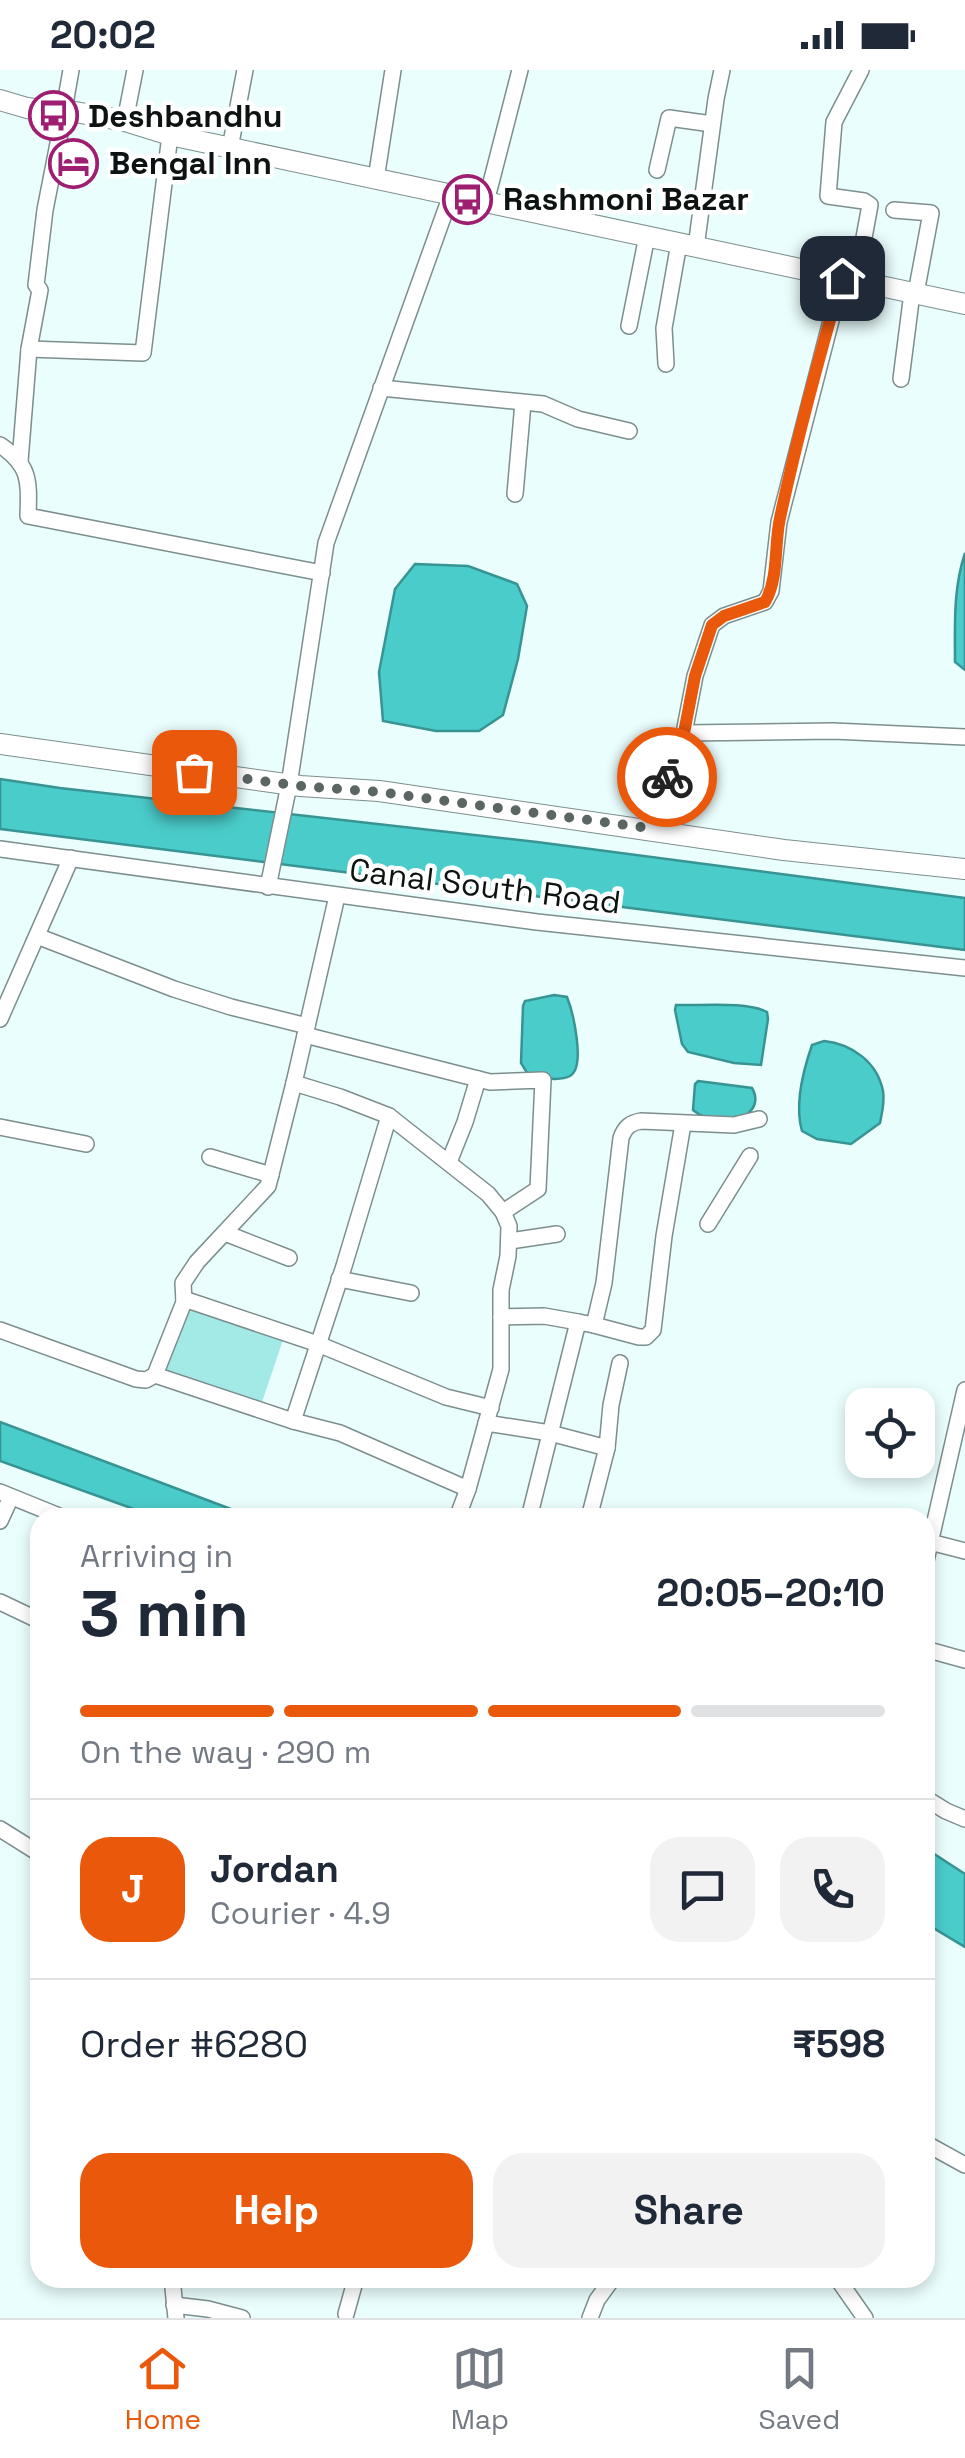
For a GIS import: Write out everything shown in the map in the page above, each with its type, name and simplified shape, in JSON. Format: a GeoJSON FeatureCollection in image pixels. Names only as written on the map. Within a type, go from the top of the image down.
{"type":"FeatureCollection","features":[{"type":"Feature","properties":{"kind":"main road"},"geometry":{"type":"LineString","coordinates":[[0,100],[27,108],[125,121],[170,135],[965,304]]}},
{"type":"Feature","properties":{"kind":"main road"},"geometry":{"type":"LineString","coordinates":[[0,744],[289,785],[379,792],[648,828],[784,850],[965,870]]}},
{"type":"Feature","properties":{"kind":"street"},"geometry":{"type":"LineString","coordinates":[[20,461],[45,210],[70,70]]}},
{"type":"Feature","properties":{"kind":"street"},"geometry":{"type":"LineString","coordinates":[[125,121],[135,70]]}},
{"type":"Feature","properties":{"kind":"street"},"geometry":{"type":"LineString","coordinates":[[230,148],[245,70]]}},
{"type":"Feature","properties":{"kind":"street"},"geometry":{"type":"LineString","coordinates":[[376,179],[393,70]]}},
{"type":"Feature","properties":{"kind":"street"},"geometry":{"type":"LineString","coordinates":[[486,202],[520,70]]}},
{"type":"Feature","properties":{"kind":"street"},"geometry":{"type":"LineString","coordinates":[[666,364],[664,328],[688,245],[722,70]]}},
{"type":"Feature","properties":{"kind":"street"},"geometry":{"type":"LineString","coordinates":[[648,828],[684,733],[695,676],[712,625],[724,616],[765,602],[772,591],[779,522],[820,356],[849,279],[870,205],[864,200],[828,196],[834,122],[861,70]]}},
{"type":"Feature","properties":{"kind":"street"},"geometry":{"type":"LineString","coordinates":[[657,170],[669,118],[712,124]]}},
{"type":"Feature","properties":{"kind":"street"},"geometry":{"type":"LineString","coordinates":[[29,349],[142,353],[170,135]]}},
{"type":"Feature","properties":{"kind":"street"},"geometry":{"type":"LineString","coordinates":[[268,887],[289,785],[326,543],[451,195]]}},
{"type":"Feature","properties":{"kind":"street"},"geometry":{"type":"LineString","coordinates":[[894,210],[932,213],[914,293],[901,379]]}},
{"type":"Feature","properties":{"kind":"street"},"geometry":{"type":"LineString","coordinates":[[630,326],[647,236]]}},
{"type":"Feature","properties":{"kind":"street"},"geometry":{"type":"LineString","coordinates":[[381,388],[543,404],[578,419],[629,431]]}},
{"type":"Feature","properties":{"kind":"street"},"geometry":{"type":"LineString","coordinates":[[515,494],[523,403]]}},
{"type":"Feature","properties":{"kind":"street"},"geometry":{"type":"LineString","coordinates":[[0,445],[20,461],[29,480],[28,516],[322,573]]}},
{"type":"Feature","properties":{"kind":"street"},"geometry":{"type":"LineString","coordinates":[[684,733],[833,731],[965,737]]}},
{"type":"Feature","properties":{"kind":"street","name":"Canal South Road"},"geometry":{"type":"LineString","coordinates":[[0,849],[537,922],[965,968]]}},
{"type":"Feature","properties":{"kind":"street"},"geometry":{"type":"LineString","coordinates":[[0,1019],[71,858]]}},
{"type":"Feature","properties":{"kind":"street"},"geometry":{"type":"LineString","coordinates":[[155,1376],[184,1299],[183,1283],[268,1186],[337,896]]}},
{"type":"Feature","properties":{"kind":"street"},"geometry":{"type":"LineString","coordinates":[[37,936],[174,989],[478,1079],[543,1080],[538,1189],[504,1212]]}},
{"type":"Feature","properties":{"kind":"street"},"geometry":{"type":"LineString","coordinates":[[449,1162],[478,1079]]}},
{"type":"Feature","properties":{"kind":"street"},"geometry":{"type":"LineString","coordinates":[[294,1083],[389,1116],[488,1194],[504,1212],[510,1241],[501,1290],[501,1369],[461,1508]]}},
{"type":"Feature","properties":{"kind":"street"},"geometry":{"type":"LineString","coordinates":[[293,1421],[389,1116]]}},
{"type":"Feature","properties":{"kind":"street"},"geometry":{"type":"LineString","coordinates":[[531,1508],[550,1433],[586,1323],[604,1283],[624,1129],[641,1121],[734,1125],[759,1119]]}},
{"type":"Feature","properties":{"kind":"street"},"geometry":{"type":"LineString","coordinates":[[501,1317],[544,1316],[639,1337],[646,1337],[653,1330],[683,1124]]}},
{"type":"Feature","properties":{"kind":"street"},"geometry":{"type":"LineString","coordinates":[[0,1127],[86,1144]]}},
{"type":"Feature","properties":{"kind":"street"},"geometry":{"type":"LineString","coordinates":[[708,1224],[750,1156]]}},
{"type":"Feature","properties":{"kind":"street"},"geometry":{"type":"LineString","coordinates":[[210,1157],[271,1175]]}},
{"type":"Feature","properties":{"kind":"street"},"geometry":{"type":"LineString","coordinates":[[225,1233],[288,1258]]}},
{"type":"Feature","properties":{"kind":"street"},"geometry":{"type":"LineString","coordinates":[[510,1241],[557,1234]]}},
{"type":"Feature","properties":{"kind":"street"},"geometry":{"type":"LineString","coordinates":[[340,1279],[411,1294]]}},
{"type":"Feature","properties":{"kind":"street"},"geometry":{"type":"LineString","coordinates":[[184,1299],[318,1344],[488,1415],[606,1448]]}},
{"type":"Feature","properties":{"kind":"street"},"geometry":{"type":"LineString","coordinates":[[0,1330],[136,1379],[155,1376],[293,1421],[340,1432],[468,1490]]}},
{"type":"Feature","properties":{"kind":"street"},"geometry":{"type":"LineString","coordinates":[[591,1508],[620,1362]]}},
{"type":"Feature","properties":{"kind":"street"},"geometry":{"type":"LineString","coordinates":[[935,1526],[959,1447],[965,1390]]}},
{"type":"Feature","properties":{"kind":"street"},"geometry":{"type":"LineString","coordinates":[[0,1521],[5,1495],[38,1508]]}},
{"type":"Feature","properties":{"kind":"street"},"geometry":{"type":"LineString","coordinates":[[935,1543],[965,1552]]}},
{"type":"Feature","properties":{"kind":"street"},"geometry":{"type":"LineString","coordinates":[[0,1602],[30,1616]]}},
{"type":"Feature","properties":{"kind":"street"},"geometry":{"type":"LineString","coordinates":[[935,1652],[965,1660]]}},
{"type":"Feature","properties":{"kind":"street"},"geometry":{"type":"LineString","coordinates":[[935,1804],[965,1819]]}},
{"type":"Feature","properties":{"kind":"street"},"geometry":{"type":"LineString","coordinates":[[0,1829],[30,1848]]}},
{"type":"Feature","properties":{"kind":"street"},"geometry":{"type":"LineString","coordinates":[[935,2148],[965,2165]]}},
{"type":"Feature","properties":{"kind":"street"},"geometry":{"type":"LineString","coordinates":[[346,2314],[353,2288]]}},
{"type":"Feature","properties":{"kind":"street"},"geometry":{"type":"LineString","coordinates":[[590,2318],[606,2288]]}},
{"type":"Feature","properties":{"kind":"street"},"geometry":{"type":"LineString","coordinates":[[845,2288],[865,2318]]}},
{"type":"Feature","properties":{"kind":"street"},"geometry":{"type":"LineString","coordinates":[[175,2311],[208,2309],[242,2318]]}},
{"type":"Feature","properties":{"kind":"shaded area"},"geometry":{"type":"Polygon","coordinates":[[[965,553],[965,670],[955,662],[955,634],[965,553]]]}},
{"type":"Feature","properties":{"kind":"shaded area"},"geometry":{"type":"Polygon","coordinates":[[[415,564],[468,566],[517,584],[527,606],[503,715],[479,731],[436,731],[383,721],[379,672],[395,589],[415,564]]]}},
{"type":"Feature","properties":{"kind":"shaded area"},"geometry":{"type":"Polygon","coordinates":[[[0,779],[537,842],[965,898],[965,950],[0,829],[0,779]]]}},
{"type":"Feature","properties":{"kind":"shaded area"},"geometry":{"type":"Polygon","coordinates":[[[554,995],[567,997],[570,1004],[577,1039],[575,1071],[560,1079],[529,1076],[521,1063],[523,1006],[525,1001],[554,995]]]}},
{"type":"Feature","properties":{"kind":"shaded area"},"geometry":{"type":"Polygon","coordinates":[[[676,1005],[736,1005],[767,1012],[761,1065],[688,1052],[682,1044],[676,1005]]]}},
{"type":"Feature","properties":{"kind":"shaded area"},"geometry":{"type":"Polygon","coordinates":[[[824,1041],[861,1056],[875,1071],[883,1091],[880,1123],[851,1144],[817,1139],[802,1131],[799,1099],[803,1077],[812,1045],[824,1041]]]}},
{"type":"Feature","properties":{"kind":"shaded area"},"geometry":{"type":"Polygon","coordinates":[[[698,1081],[752,1088],[754,1106],[746,1115],[732,1118],[699,1114],[693,1110],[698,1081]]]}},
{"type":"Feature","properties":{"kind":"shaded area"},"geometry":{"type":"Polygon","coordinates":[[[186,1303],[284,1337],[260,1408],[157,1376],[186,1303]]]}},
{"type":"Feature","properties":{"kind":"shaded area"},"geometry":{"type":"Polygon","coordinates":[[[0,1422],[228,1508],[131,1508],[0,1461],[0,1422]]]}},
{"type":"Feature","properties":{"kind":"shaded area"},"geometry":{"type":"Polygon","coordinates":[[[935,1854],[965,1874],[965,1947],[935,1929],[935,1854]]]}},
{"type":"Feature","properties":{"kind":"way so far"},"geometry":{"type":"LineString","coordinates":[[194,772],[648,828],[667,777]]}},
{"type":"Feature","properties":{"kind":"place","name":"Deshbandhu"},"geometry":{"type":"Point","coordinates":[53,116]}},
{"type":"Feature","properties":{"kind":"place","name":"Bengal Inn"},"geometry":{"type":"Point","coordinates":[74,163]}},
{"type":"Feature","properties":{"kind":"place","name":"Rashmoni Bazar"},"geometry":{"type":"Point","coordinates":[468,199]}},
{"type":"Feature","properties":{"kind":"route"},"geometry":{"type":"LineString","coordinates":[[667,777],[684,733],[695,676],[712,625],[724,616],[765,602],[772,591],[779,522],[842,278]]}}]}
